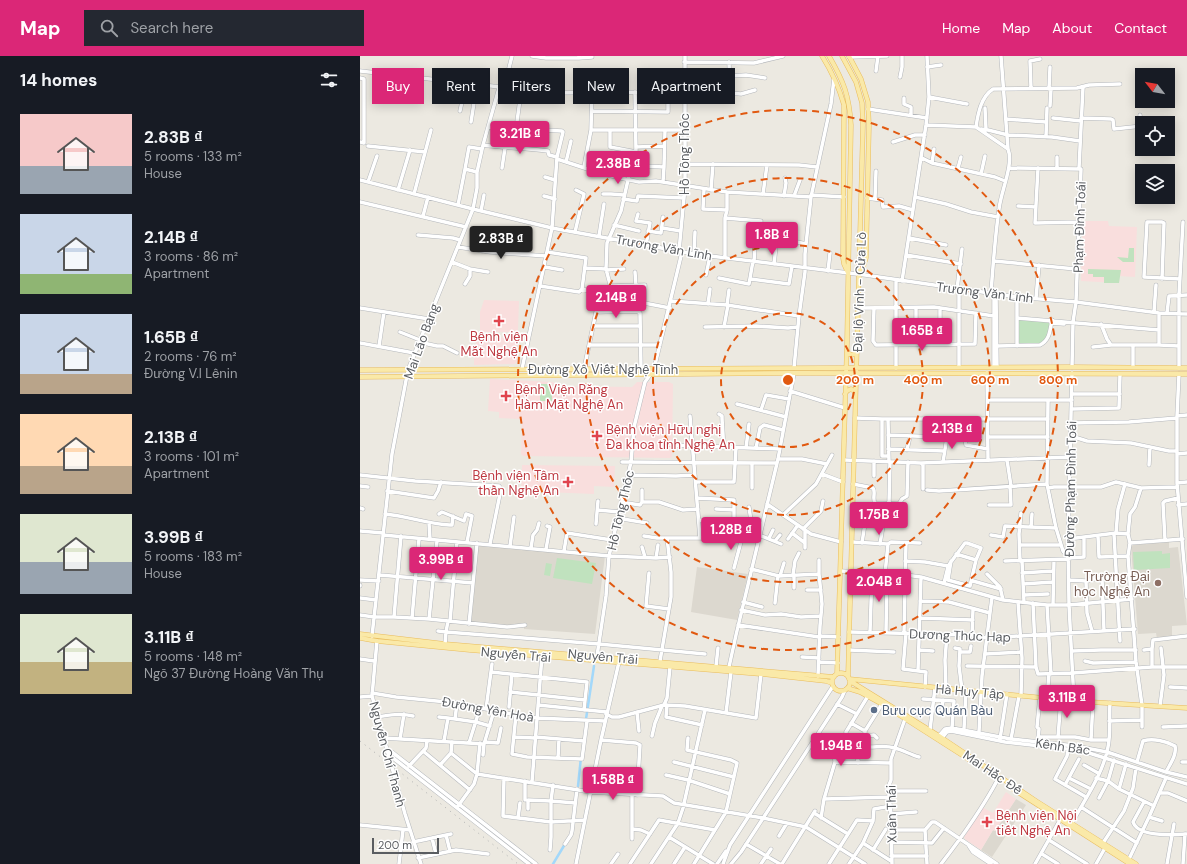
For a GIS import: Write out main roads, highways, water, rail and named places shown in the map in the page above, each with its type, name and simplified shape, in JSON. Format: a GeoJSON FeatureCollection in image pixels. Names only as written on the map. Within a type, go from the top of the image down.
{"type":"FeatureCollection","features":[{"type":"Feature","properties":{"kind":"main road"},"geometry":{"type":"LineString","coordinates":[[821,56],[834,76],[840,90],[844,106],[843,260],[848,274]]}},
{"type":"Feature","properties":{"kind":"main road","name":"Đại lộ Vinh - Cửa Lò"},"geometry":{"type":"LineString","coordinates":[[829,56],[845,88],[850,105],[844,460],[839,637],[836,675]]}},
{"type":"Feature","properties":{"kind":"main road","name":"Đại lộ Vinh - Cửa Lò"},"geometry":{"type":"LineString","coordinates":[[842,56],[856,82],[862,103],[863,125],[849,679]]}},
{"type":"Feature","properties":{"kind":"main road"},"geometry":{"type":"LineString","coordinates":[[849,56],[862,79],[868,102],[865,260],[860,275]]}},
{"type":"Feature","properties":{"kind":"main road"},"geometry":{"type":"LineString","coordinates":[[846,350],[851,355],[855,354],[857,350]]}},
{"type":"Feature","properties":{"kind":"main road","name":"Đường Xô Viết Nghệ Tĩnh"},"geometry":{"type":"LineString","coordinates":[[360,370],[959,367],[1187,368]]}},
{"type":"Feature","properties":{"kind":"main road"},"geometry":{"type":"LineString","coordinates":[[987,367],[987,373]]}},
{"type":"Feature","properties":{"kind":"main road"},"geometry":{"type":"LineString","coordinates":[[1072,367],[1072,373]]}},
{"type":"Feature","properties":{"kind":"main road"},"geometry":{"type":"LineString","coordinates":[[1179,368],[1179,374]]}},
{"type":"Feature","properties":{"kind":"main road"},"geometry":{"type":"LineString","coordinates":[[521,376],[522,369]]}},
{"type":"Feature","properties":{"kind":"main road"},"geometry":{"type":"LineString","coordinates":[[565,369],[565,376]]}},
{"type":"Feature","properties":{"kind":"main road","name":"Đường Xô Viết Nghệ Tĩnh"},"geometry":{"type":"LineString","coordinates":[[360,377],[987,373],[1187,374]]}},
{"type":"Feature","properties":{"kind":"main road"},"geometry":{"type":"LineString","coordinates":[[845,394],[851,389],[856,394]]}},
{"type":"Feature","properties":{"kind":"main road"},"geometry":{"type":"LineString","coordinates":[[360,634],[372,636],[377,641]]}},
{"type":"Feature","properties":{"kind":"main road","name":"Nguyên Trãi"},"geometry":{"type":"LineString","coordinates":[[372,636],[619,660],[660,661],[671,664],[705,667],[716,666],[730,669],[817,678],[836,675]]}},
{"type":"Feature","properties":{"kind":"main road","name":"Nguyễn Trãi"},"geometry":{"type":"LineString","coordinates":[[360,638],[377,641],[542,656],[597,658]]}},
{"type":"Feature","properties":{"kind":"main road"},"geometry":{"type":"LineString","coordinates":[[619,660],[671,664]]}},
{"type":"Feature","properties":{"kind":"main road"},"geometry":{"type":"LineString","coordinates":[[705,667],[730,669]]}},
{"type":"Feature","properties":{"kind":"main road"},"geometry":{"type":"LineString","coordinates":[[817,678],[832,685],[838,691],[846,689],[849,679],[843,674],[836,675],[832,685]]}},
{"type":"Feature","properties":{"kind":"main road","name":"Hà Huy Tập"},"geometry":{"type":"LineString","coordinates":[[849,679],[1074,701],[1187,708]]}},
{"type":"Feature","properties":{"kind":"main road","name":"Mai Hắc Đế"},"geometry":{"type":"LineString","coordinates":[[849,679],[930,730],[998,779],[1072,823],[1126,862],[1136,864]]}},
{"type":"Feature","properties":{"kind":"main road","name":"Mai Hắc Đế"},"geometry":{"type":"LineString","coordinates":[[846,689],[854,690],[868,696],[905,718],[978,764],[1060,820],[1103,843],[1126,862]]}},
{"type":"Feature","properties":{"kind":"waterway"},"geometry":{"type":"LineString","coordinates":[[586,719],[594,666]]}},
{"type":"Feature","properties":{"kind":"waterway"},"geometry":{"type":"LineString","coordinates":[[578,786],[581,757]]}},
{"type":"Feature","properties":{"kind":"waterway"},"geometry":{"type":"LineString","coordinates":[[553,864],[565,844]]}},
{"type":"Feature","properties":{"kind":"railway"},"geometry":{"type":"LineString","coordinates":[[360,741],[518,864]]}},
{"type":"Feature","properties":{"kind":"place","name":"Bệnh viện Mắt Nghệ An"},"geometry":{"type":"Point","coordinates":[499,321]}},
{"type":"Feature","properties":{"kind":"place","name":"Bệnh Viện Răng Hàm Mặt Nghệ An"},"geometry":{"type":"Point","coordinates":[506,396]}},
{"type":"Feature","properties":{"kind":"place","name":"Bệnh viện Hữu nghị Đa khoa tỉnh Nghệ An"},"geometry":{"type":"Point","coordinates":[597,436]}},
{"type":"Feature","properties":{"kind":"place","name":"Bệnh viện Tâm thần Nghệ An"},"geometry":{"type":"Point","coordinates":[568,482]}},
{"type":"Feature","properties":{"kind":"place","name":"Trường Đại học Nghệ An"},"geometry":{"type":"Point","coordinates":[1158,583]}},
{"type":"Feature","properties":{"kind":"place","name":"Bưu cục Quán Bàu"},"geometry":{"type":"Point","coordinates":[874,710]}},
{"type":"Feature","properties":{"kind":"place","name":"Bệnh viện Nội tiết Nghệ An"},"geometry":{"type":"Point","coordinates":[987,822]}}]}
